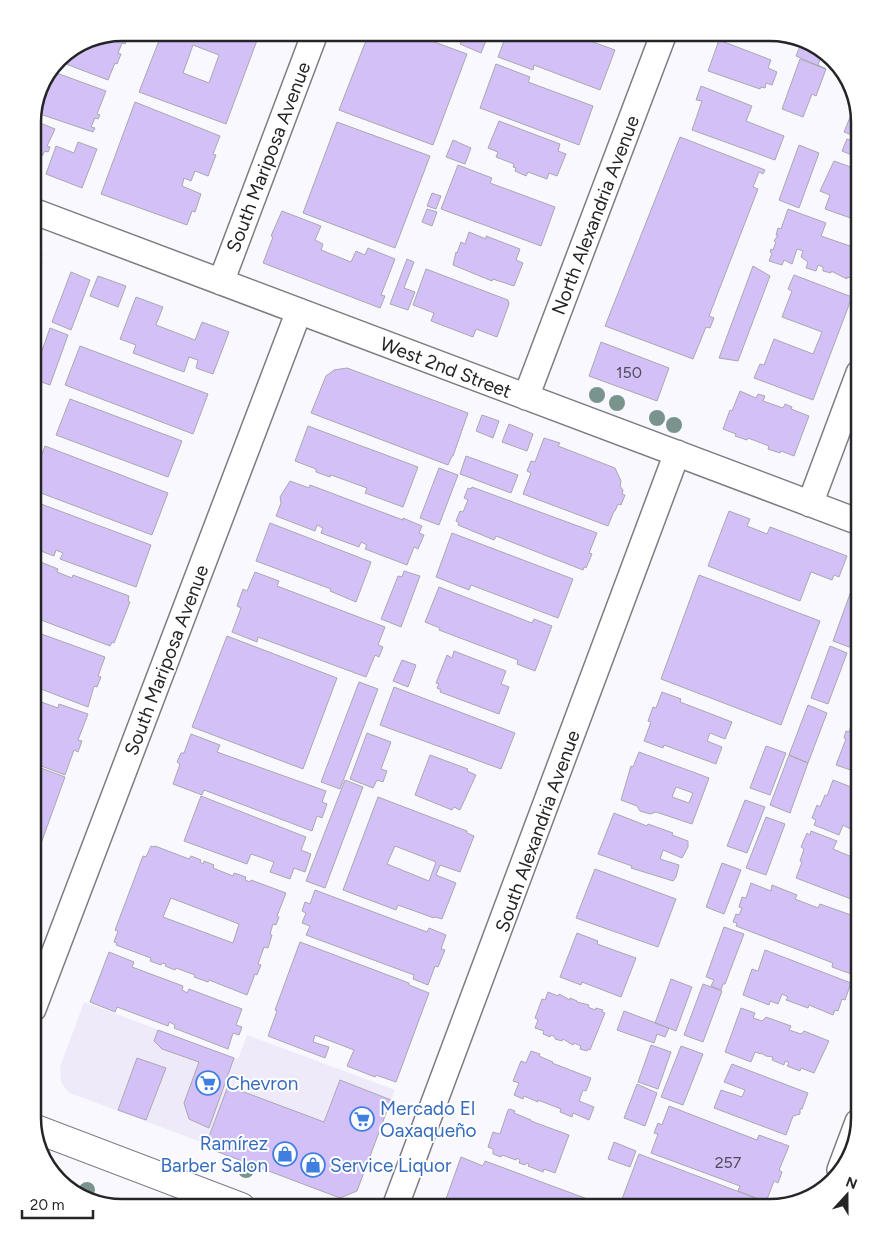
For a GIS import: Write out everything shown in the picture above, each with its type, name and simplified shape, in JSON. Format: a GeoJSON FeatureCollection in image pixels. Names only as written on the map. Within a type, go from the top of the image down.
{"type":"FeatureCollection","features":[{"type":"Feature","properties":{"kind":"main road"},"geometry":{"type":"LineString","coordinates":[[43,1132],[221,1199]]}},
{"type":"Feature","properties":{"kind":"street","name":"South Mariposa Avenue"},"geometry":{"type":"LineString","coordinates":[[220,282],[312,41]]}},
{"type":"Feature","properties":{"kind":"street","name":"North Alexandria Avenue"},"geometry":{"type":"LineString","coordinates":[[526,397],[661,41]]}},
{"type":"Feature","properties":{"kind":"street","name":"West 2nd Street"},"geometry":{"type":"LineString","coordinates":[[41,214],[851,519]]}},
{"type":"Feature","properties":{"kind":"street","name":"South Mariposa Avenue"},"geometry":{"type":"LineString","coordinates":[[41,985],[299,311]]}},
{"type":"Feature","properties":{"kind":"street"},"geometry":{"type":"LineString","coordinates":[[810,504],[851,397]]}},
{"type":"Feature","properties":{"kind":"street","name":"South Alexandria Avenue"},"geometry":{"type":"LineString","coordinates":[[398,1199],[677,453]]}},
{"type":"Feature","properties":{"kind":"shaded area"},"geometry":{"type":"Polygon","coordinates":[[[84,1002],[238,1059],[247,1035],[395,1090],[357,1191],[340,1198],[205,1147],[206,1144],[70,1093],[61,1082],[60,1067],[84,1002]]]}},
{"type":"Feature","properties":{"kind":"building"},"geometry":{"type":"Polygon","coordinates":[[[126,41],[125,44],[122,43],[118,53],[121,54],[108,80],[66,64],[91,47],[126,41]]]}},
{"type":"Feature","properties":{"kind":"building"},"geometry":{"type":"Polygon","coordinates":[[[159,41],[257,41],[226,124],[139,92],[159,41]],[[193,45],[183,73],[209,83],[219,55],[193,45]]]}},
{"type":"Feature","properties":{"kind":"building"},"geometry":{"type":"Polygon","coordinates":[[[366,41],[432,41],[467,54],[433,145],[339,110],[366,41]]]}},
{"type":"Feature","properties":{"kind":"building"},"geometry":{"type":"Polygon","coordinates":[[[461,41],[486,41],[481,53],[460,44],[461,41]]]}},
{"type":"Feature","properties":{"kind":"building"},"geometry":{"type":"Polygon","coordinates":[[[504,41],[590,41],[615,50],[600,90],[534,65],[533,70],[498,57],[504,41]]]}},
{"type":"Feature","properties":{"kind":"building"},"geometry":{"type":"Polygon","coordinates":[[[719,41],[722,41],[771,60],[768,68],[777,72],[772,85],[766,83],[765,88],[761,87],[760,89],[708,71],[719,41]]]}},
{"type":"Feature","properties":{"kind":"building"},"geometry":{"type":"Polygon","coordinates":[[[801,47],[820,59],[818,65],[826,69],[796,56],[801,47]]]}},
{"type":"Feature","properties":{"kind":"building"},"geometry":{"type":"Polygon","coordinates":[[[800,59],[826,69],[816,96],[812,94],[803,117],[782,109],[800,59]]]}},
{"type":"Feature","properties":{"kind":"building"},"geometry":{"type":"Polygon","coordinates":[[[496,64],[530,77],[528,82],[593,106],[579,145],[480,108],[496,64]]]}},
{"type":"Feature","properties":{"kind":"building"},"geometry":{"type":"Polygon","coordinates":[[[58,74],[106,91],[97,114],[100,115],[98,119],[95,118],[91,127],[95,128],[93,132],[41,115],[47,91],[58,74]]]}},
{"type":"Feature","properties":{"kind":"building"},"geometry":{"type":"Polygon","coordinates":[[[701,86],[752,106],[746,121],[784,136],[775,160],[692,130],[702,101],[696,100],[701,86]]]}},
{"type":"Feature","properties":{"kind":"building"},"geometry":{"type":"Polygon","coordinates":[[[135,102],[220,136],[213,154],[216,155],[208,176],[195,171],[191,181],[184,178],[182,186],[201,194],[195,212],[192,211],[187,225],[101,194],[135,102]]]}},
{"type":"Feature","properties":{"kind":"building"},"geometry":{"type":"Polygon","coordinates":[[[850,116],[851,135],[844,132],[850,116]]]}},
{"type":"Feature","properties":{"kind":"building"},"geometry":{"type":"Polygon","coordinates":[[[499,121],[560,144],[558,151],[566,154],[557,176],[549,173],[547,179],[528,172],[526,176],[515,171],[514,164],[496,157],[498,152],[488,148],[499,121]]]}},
{"type":"Feature","properties":{"kind":"building"},"geometry":{"type":"Polygon","coordinates":[[[337,122],[430,156],[395,248],[303,213],[337,122]]]}},
{"type":"Feature","properties":{"kind":"building"},"geometry":{"type":"Polygon","coordinates":[[[41,123],[55,129],[47,146],[50,147],[48,152],[45,151],[42,156],[41,123]]]}},
{"type":"Feature","properties":{"kind":"building"},"geometry":{"type":"Polygon","coordinates":[[[680,137],[765,170],[763,174],[759,172],[753,187],[758,189],[709,316],[714,318],[710,328],[706,327],[693,359],[605,326],[680,137]]]}},
{"type":"Feature","properties":{"kind":"building"},"geometry":{"type":"Polygon","coordinates":[[[847,139],[851,140],[851,155],[842,151],[847,139]]]}},
{"type":"Feature","properties":{"kind":"building"},"geometry":{"type":"Polygon","coordinates":[[[453,140],[471,148],[465,164],[446,157],[453,140]]]}},
{"type":"Feature","properties":{"kind":"building"},"geometry":{"type":"Polygon","coordinates":[[[78,142],[97,149],[82,188],[46,174],[56,146],[74,153],[78,142]]]}},
{"type":"Feature","properties":{"kind":"building"},"geometry":{"type":"Polygon","coordinates":[[[799,145],[819,153],[799,208],[779,200],[799,145]]]}},
{"type":"Feature","properties":{"kind":"building"},"geometry":{"type":"Polygon","coordinates":[[[834,161],[851,167],[851,218],[825,209],[830,195],[820,191],[834,161]]]}},
{"type":"Feature","properties":{"kind":"building"},"geometry":{"type":"Polygon","coordinates":[[[458,165],[492,178],[490,183],[555,207],[541,246],[441,209],[458,165]]]}},
{"type":"Feature","properties":{"kind":"building"},"geometry":{"type":"Polygon","coordinates":[[[432,193],[441,196],[436,209],[427,206],[432,193]]]}},
{"type":"Feature","properties":{"kind":"building"},"geometry":{"type":"Polygon","coordinates":[[[427,209],[437,212],[432,226],[422,222],[427,209]]]}},
{"type":"Feature","properties":{"kind":"building"},"geometry":{"type":"Polygon","coordinates":[[[788,209],[826,223],[821,236],[850,246],[851,243],[851,278],[847,277],[847,279],[831,271],[831,273],[823,271],[823,267],[818,265],[816,271],[806,268],[808,262],[801,257],[803,251],[797,249],[792,264],[784,260],[782,265],[769,261],[772,253],[770,252],[771,249],[773,250],[776,242],[774,241],[778,235],[776,235],[778,228],[781,229],[788,209]]]}},
{"type":"Feature","properties":{"kind":"building"},"geometry":{"type":"Polygon","coordinates":[[[282,211],[321,226],[315,240],[323,244],[321,250],[351,262],[356,251],[365,255],[368,248],[395,259],[381,295],[385,296],[380,308],[263,263],[273,237],[271,236],[282,211]]]}},
{"type":"Feature","properties":{"kind":"building"},"geometry":{"type":"Polygon","coordinates":[[[469,232],[486,239],[486,236],[520,249],[516,260],[523,263],[514,286],[493,279],[492,281],[453,265],[456,252],[461,242],[465,244],[469,232]]]}},
{"type":"Feature","properties":{"kind":"building"},"geometry":{"type":"Polygon","coordinates":[[[407,259],[414,262],[404,288],[415,292],[408,310],[390,304],[407,259]]]}},
{"type":"Feature","properties":{"kind":"building"},"geometry":{"type":"Polygon","coordinates":[[[753,266],[770,276],[738,361],[719,358],[753,266]]]}},
{"type":"Feature","properties":{"kind":"building"},"geometry":{"type":"Polygon","coordinates":[[[426,269],[508,300],[509,304],[497,337],[476,329],[473,337],[431,321],[434,313],[413,305],[426,269]]]}},
{"type":"Feature","properties":{"kind":"building"},"geometry":{"type":"Polygon","coordinates":[[[71,272],[90,280],[71,330],[52,322],[71,272]]]}},
{"type":"Feature","properties":{"kind":"building"},"geometry":{"type":"Polygon","coordinates":[[[794,275],[851,297],[813,400],[754,378],[760,364],[764,365],[774,339],[813,354],[822,332],[782,317],[792,291],[788,289],[794,275]]]}},
{"type":"Feature","properties":{"kind":"building"},"geometry":{"type":"Polygon","coordinates":[[[98,276],[126,286],[118,307],[90,296],[98,276]]]}},
{"type":"Feature","properties":{"kind":"building"},"geometry":{"type":"Polygon","coordinates":[[[136,297],[163,307],[156,325],[195,340],[202,322],[229,332],[213,374],[196,368],[198,360],[189,357],[184,372],[133,353],[136,345],[120,339],[136,297]]]}},
{"type":"Feature","properties":{"kind":"building"},"geometry":{"type":"Polygon","coordinates":[[[50,328],[68,335],[50,385],[41,382],[41,353],[50,328]]]}},
{"type":"Feature","properties":{"kind":"building"},"geometry":{"type":"Polygon","coordinates":[[[601,342],[669,368],[657,401],[589,376],[601,342]]]}},
{"type":"Feature","properties":{"kind":"building"},"geometry":{"type":"Polygon","coordinates":[[[80,346],[208,394],[193,434],[65,385],[80,346]]]}},
{"type":"Feature","properties":{"kind":"building"},"geometry":{"type":"Polygon","coordinates":[[[347,368],[468,413],[448,465],[311,413],[326,376],[334,370],[347,368]]]}},
{"type":"Feature","properties":{"kind":"building"},"geometry":{"type":"Polygon","coordinates":[[[740,391],[756,398],[758,394],[765,396],[763,401],[783,408],[785,404],[792,407],[791,409],[809,416],[794,456],[768,449],[769,446],[748,438],[747,440],[735,436],[736,434],[723,429],[740,391]]]}},
{"type":"Feature","properties":{"kind":"building"},"geometry":{"type":"Polygon","coordinates":[[[70,399],[182,441],[168,477],[56,435],[70,399]]]}},
{"type":"Feature","properties":{"kind":"building"},"geometry":{"type":"Polygon","coordinates":[[[482,415],[499,421],[493,438],[476,431],[482,415]]]}},
{"type":"Feature","properties":{"kind":"building"},"geometry":{"type":"Polygon","coordinates":[[[509,424],[533,434],[527,451],[502,442],[509,424]]]}},
{"type":"Feature","properties":{"kind":"building"},"geometry":{"type":"Polygon","coordinates":[[[308,426],[418,467],[403,507],[365,493],[367,488],[331,475],[330,477],[316,472],[316,469],[295,461],[308,426]]]}},
{"type":"Feature","properties":{"kind":"building"},"geometry":{"type":"Polygon","coordinates":[[[544,438],[560,443],[558,446],[615,468],[621,481],[622,494],[625,495],[621,505],[618,504],[614,511],[608,526],[523,494],[531,473],[527,471],[531,461],[535,462],[544,438]]]}},
{"type":"Feature","properties":{"kind":"building"},"geometry":{"type":"Polygon","coordinates":[[[45,446],[168,493],[152,535],[41,493],[41,457],[45,446]]]}},
{"type":"Feature","properties":{"kind":"building"},"geometry":{"type":"Polygon","coordinates":[[[466,456],[518,475],[511,493],[460,474],[466,456]]]}},
{"type":"Feature","properties":{"kind":"building"},"geometry":{"type":"Polygon","coordinates":[[[439,468],[458,475],[439,525],[420,518],[439,468]]]}},
{"type":"Feature","properties":{"kind":"building"},"geometry":{"type":"Polygon","coordinates":[[[290,481],[309,488],[310,485],[422,526],[419,533],[424,535],[418,549],[414,547],[407,565],[365,549],[367,545],[361,542],[359,547],[321,533],[323,528],[317,525],[315,531],[276,516],[281,503],[280,497],[290,481]]]}},
{"type":"Feature","properties":{"kind":"building"},"geometry":{"type":"Polygon","coordinates":[[[472,487],[597,533],[589,553],[592,554],[586,568],[584,567],[583,570],[496,536],[494,540],[458,525],[459,523],[456,521],[460,511],[463,512],[468,500],[464,498],[468,488],[471,489],[472,487]]]}},
{"type":"Feature","properties":{"kind":"building"},"geometry":{"type":"Polygon","coordinates":[[[41,504],[151,545],[136,587],[60,559],[63,553],[56,550],[54,556],[41,551],[41,504]]]}},
{"type":"Feature","properties":{"kind":"building"},"geometry":{"type":"Polygon","coordinates":[[[729,511],[750,519],[747,526],[767,534],[770,527],[847,556],[839,577],[834,575],[832,580],[811,572],[800,601],[708,566],[729,511]]]}},
{"type":"Feature","properties":{"kind":"building"},"geometry":{"type":"Polygon","coordinates":[[[270,523],[371,562],[356,602],[330,591],[331,589],[256,561],[270,523]]]}},
{"type":"Feature","properties":{"kind":"building"},"geometry":{"type":"Polygon","coordinates":[[[452,533],[573,579],[558,618],[471,585],[469,590],[436,577],[452,533]]]}},
{"type":"Feature","properties":{"kind":"building"},"geometry":{"type":"Polygon","coordinates":[[[41,562],[58,569],[57,572],[72,578],[73,575],[129,596],[128,601],[130,602],[114,643],[112,642],[110,646],[41,620],[41,562]]]}},
{"type":"Feature","properties":{"kind":"building"},"geometry":{"type":"Polygon","coordinates":[[[404,571],[420,576],[401,627],[381,619],[398,576],[402,577],[404,571]]]}},
{"type":"Feature","properties":{"kind":"building"},"geometry":{"type":"Polygon","coordinates":[[[255,572],[279,581],[277,586],[385,627],[378,645],[383,647],[379,657],[375,655],[366,677],[258,637],[257,642],[232,632],[241,608],[237,606],[243,589],[247,591],[255,572]]]}},
{"type":"Feature","properties":{"kind":"building"},"geometry":{"type":"Polygon","coordinates":[[[699,575],[820,621],[781,725],[661,679],[699,575]]]}},
{"type":"Feature","properties":{"kind":"building"},"geometry":{"type":"Polygon","coordinates":[[[439,587],[532,623],[534,619],[552,626],[535,671],[517,664],[518,660],[439,630],[440,628],[425,622],[439,587]]]}},
{"type":"Feature","properties":{"kind":"building"},"geometry":{"type":"Polygon","coordinates":[[[851,591],[851,648],[833,641],[851,591]]]}},
{"type":"Feature","properties":{"kind":"building"},"geometry":{"type":"Polygon","coordinates":[[[41,634],[105,657],[98,676],[101,677],[97,687],[94,686],[88,707],[41,689],[41,634]]]}},
{"type":"Feature","properties":{"kind":"building"},"geometry":{"type":"Polygon","coordinates":[[[227,636],[337,678],[303,769],[192,727],[227,636]]]}},
{"type":"Feature","properties":{"kind":"building"},"geometry":{"type":"Polygon","coordinates":[[[830,646],[847,653],[828,704],[811,698],[830,646]]]}},
{"type":"Feature","properties":{"kind":"building"},"geometry":{"type":"Polygon","coordinates":[[[454,651],[506,671],[501,684],[509,687],[499,714],[440,692],[441,690],[437,688],[439,684],[436,683],[447,655],[452,658],[454,651]]]}},
{"type":"Feature","properties":{"kind":"building"},"geometry":{"type":"Polygon","coordinates":[[[402,660],[416,665],[408,687],[393,681],[402,660]]]}},
{"type":"Feature","properties":{"kind":"building"},"geometry":{"type":"Polygon","coordinates":[[[359,682],[378,689],[340,789],[321,782],[359,682]]]}},
{"type":"Feature","properties":{"kind":"building"},"geometry":{"type":"Polygon","coordinates":[[[394,687],[515,733],[501,769],[380,725],[394,687]]]}},
{"type":"Feature","properties":{"kind":"building"},"geometry":{"type":"Polygon","coordinates":[[[662,692],[681,699],[680,702],[732,722],[725,739],[710,733],[707,741],[722,747],[716,764],[664,745],[663,748],[644,741],[651,722],[648,721],[653,707],[656,708],[662,692]]]}},
{"type":"Feature","properties":{"kind":"building"},"geometry":{"type":"Polygon","coordinates":[[[41,702],[58,708],[59,704],[88,714],[78,740],[82,741],[78,752],[74,750],[65,775],[41,766],[41,702]]]}},
{"type":"Feature","properties":{"kind":"building"},"geometry":{"type":"Polygon","coordinates":[[[808,705],[827,713],[808,763],[789,755],[808,705]]]}},
{"type":"Feature","properties":{"kind":"building"},"geometry":{"type":"Polygon","coordinates":[[[851,726],[851,770],[836,765],[846,739],[844,738],[846,731],[849,732],[851,726]]]}},
{"type":"Feature","properties":{"kind":"building"},"geometry":{"type":"Polygon","coordinates":[[[367,733],[391,742],[381,769],[387,771],[383,782],[377,780],[373,788],[350,779],[367,733]]]}},
{"type":"Feature","properties":{"kind":"building"},"geometry":{"type":"Polygon","coordinates":[[[191,734],[220,745],[217,752],[326,791],[322,802],[327,804],[322,818],[317,816],[312,831],[204,790],[202,795],[173,784],[180,764],[177,762],[181,753],[184,753],[191,734]]]}},
{"type":"Feature","properties":{"kind":"building"},"geometry":{"type":"Polygon","coordinates":[[[766,746],[786,753],[770,795],[750,788],[766,746]]]}},
{"type":"Feature","properties":{"kind":"building"},"geometry":{"type":"Polygon","coordinates":[[[639,752],[709,778],[692,824],[656,812],[650,814],[640,811],[637,806],[621,800],[631,766],[633,767],[639,752]],[[676,787],[672,797],[689,803],[693,793],[676,787]]]}},
{"type":"Feature","properties":{"kind":"building"},"geometry":{"type":"Polygon","coordinates":[[[430,755],[468,769],[467,771],[476,775],[460,810],[454,807],[452,810],[415,795],[430,755]]]}},
{"type":"Feature","properties":{"kind":"building"},"geometry":{"type":"Polygon","coordinates":[[[789,755],[808,763],[790,813],[770,805],[789,755]]]}},
{"type":"Feature","properties":{"kind":"building"},"geometry":{"type":"Polygon","coordinates":[[[41,768],[65,777],[41,843],[41,768]]]}},
{"type":"Feature","properties":{"kind":"building"},"geometry":{"type":"Polygon","coordinates":[[[345,780],[363,787],[325,888],[306,881],[345,780]]]}},
{"type":"Feature","properties":{"kind":"building"},"geometry":{"type":"Polygon","coordinates":[[[833,780],[851,787],[851,829],[843,825],[839,835],[814,825],[816,820],[812,818],[817,805],[820,807],[825,795],[827,796],[833,780]]]}},
{"type":"Feature","properties":{"kind":"building"},"geometry":{"type":"Polygon","coordinates":[[[201,796],[306,837],[301,850],[311,854],[305,872],[294,868],[290,879],[270,872],[274,862],[251,854],[247,864],[184,841],[201,796]]]}},
{"type":"Feature","properties":{"kind":"building"},"geometry":{"type":"Polygon","coordinates":[[[378,797],[467,831],[467,833],[474,836],[460,872],[440,865],[436,875],[456,883],[442,919],[398,905],[396,910],[343,890],[378,797]],[[395,846],[387,864],[429,881],[436,862],[395,846]]]}},
{"type":"Feature","properties":{"kind":"building"},"geometry":{"type":"Polygon","coordinates":[[[745,800],[765,807],[747,853],[727,846],[745,800]]]}},
{"type":"Feature","properties":{"kind":"building"},"geometry":{"type":"Polygon","coordinates":[[[614,813],[647,826],[648,824],[673,833],[672,835],[688,841],[688,847],[682,858],[663,850],[660,859],[679,865],[673,881],[631,868],[632,866],[598,854],[614,813]]]}},
{"type":"Feature","properties":{"kind":"building"},"geometry":{"type":"Polygon","coordinates":[[[766,817],[785,824],[766,875],[746,868],[766,817]]]}},
{"type":"Feature","properties":{"kind":"building"},"geometry":{"type":"Polygon","coordinates":[[[811,831],[837,841],[833,849],[851,857],[851,899],[796,878],[802,862],[800,861],[804,849],[801,847],[807,833],[810,835],[811,831]]]}},
{"type":"Feature","properties":{"kind":"building"},"geometry":{"type":"Polygon","coordinates":[[[151,846],[155,846],[189,859],[191,856],[201,860],[200,862],[203,864],[204,861],[214,865],[213,868],[233,876],[234,873],[246,877],[245,880],[250,882],[251,880],[286,893],[277,916],[279,917],[276,925],[273,924],[268,948],[264,947],[258,964],[261,965],[257,975],[255,974],[247,995],[209,980],[208,982],[194,977],[195,975],[176,968],[175,970],[165,966],[166,964],[162,963],[161,965],[150,961],[151,958],[116,945],[117,943],[114,942],[118,931],[115,930],[143,856],[146,857],[151,846]],[[171,898],[163,917],[233,943],[239,924],[171,898]]]}},
{"type":"Feature","properties":{"kind":"building"},"geometry":{"type":"Polygon","coordinates":[[[722,863],[741,870],[724,914],[706,907],[722,863]]]}},
{"type":"Feature","properties":{"kind":"building"},"geometry":{"type":"Polygon","coordinates":[[[595,869],[676,899],[658,947],[576,918],[595,869]]]}},
{"type":"Feature","properties":{"kind":"building"},"geometry":{"type":"Polygon","coordinates":[[[751,883],[771,891],[772,885],[797,895],[795,899],[818,908],[820,904],[851,915],[851,974],[832,967],[833,963],[736,926],[737,923],[733,922],[736,914],[739,915],[742,908],[739,907],[742,897],[746,898],[751,883]]]}},
{"type":"Feature","properties":{"kind":"building"},"geometry":{"type":"Polygon","coordinates":[[[315,890],[427,932],[429,928],[446,935],[441,949],[445,950],[438,967],[435,966],[428,985],[413,979],[414,975],[306,935],[310,926],[302,923],[306,913],[302,911],[305,902],[310,904],[315,890]]]}},
{"type":"Feature","properties":{"kind":"building"},"geometry":{"type":"Polygon","coordinates":[[[724,927],[744,934],[721,990],[711,986],[714,980],[706,977],[724,927]]]}},
{"type":"Feature","properties":{"kind":"building"},"geometry":{"type":"Polygon","coordinates":[[[577,933],[598,941],[597,944],[636,958],[621,997],[582,982],[581,985],[560,977],[577,933]]]}},
{"type":"Feature","properties":{"kind":"building"},"geometry":{"type":"Polygon","coordinates":[[[300,942],[409,983],[409,985],[429,993],[396,1082],[376,1075],[375,1077],[347,1066],[354,1050],[315,1035],[313,1042],[329,1047],[325,1058],[268,1036],[277,1011],[275,1010],[300,942]]]}},
{"type":"Feature","properties":{"kind":"building"},"geometry":{"type":"Polygon","coordinates":[[[765,950],[851,983],[845,1000],[842,999],[838,1011],[835,1010],[833,1015],[809,1005],[808,1008],[786,1000],[788,997],[782,994],[778,1004],[770,1001],[769,1005],[743,995],[752,969],[758,971],[765,950]]]}},
{"type":"Feature","properties":{"kind":"building"},"geometry":{"type":"Polygon","coordinates":[[[109,952],[134,962],[132,967],[183,986],[182,990],[187,993],[189,989],[242,1009],[236,1025],[242,1027],[239,1035],[233,1033],[228,1049],[174,1028],[175,1025],[169,1022],[168,1026],[117,1007],[115,1012],[90,1002],[109,952]]]}},
{"type":"Feature","properties":{"kind":"building"},"geometry":{"type":"Polygon","coordinates":[[[671,979],[692,987],[676,1031],[655,1023],[671,979]]]}},
{"type":"Feature","properties":{"kind":"building"},"geometry":{"type":"Polygon","coordinates":[[[703,984],[722,991],[703,1042],[684,1035],[703,984]]]}},
{"type":"Feature","properties":{"kind":"building"},"geometry":{"type":"Polygon","coordinates":[[[548,992],[589,1005],[588,1007],[595,1010],[596,1008],[603,1010],[602,1012],[605,1013],[590,1050],[580,1049],[581,1046],[574,1043],[573,1045],[563,1039],[562,1041],[555,1039],[551,1035],[550,1037],[543,1034],[544,1031],[535,1028],[538,1020],[535,1018],[542,999],[545,1000],[548,992]]]}},
{"type":"Feature","properties":{"kind":"building"},"geometry":{"type":"Polygon","coordinates":[[[741,1008],[755,1013],[753,1018],[762,1021],[766,1017],[791,1026],[789,1030],[801,1034],[804,1031],[829,1041],[814,1073],[801,1068],[800,1071],[787,1066],[789,1063],[785,1061],[784,1065],[772,1060],[773,1057],[761,1053],[755,1052],[751,1062],[725,1052],[741,1008]]]}},
{"type":"Feature","properties":{"kind":"building"},"geometry":{"type":"Polygon","coordinates":[[[624,1011],[669,1028],[665,1037],[657,1034],[654,1043],[617,1030],[624,1011]]]}},
{"type":"Feature","properties":{"kind":"building","name":"Chevron"},"geometry":{"type":"Polygon","coordinates":[[[158,1030],[234,1058],[209,1128],[189,1119],[184,1103],[199,1062],[162,1049],[154,1041],[158,1030]]]}},
{"type":"Feature","properties":{"kind":"building"},"geometry":{"type":"Polygon","coordinates":[[[651,1045],[671,1052],[658,1089],[638,1082],[651,1045]]]}},
{"type":"Feature","properties":{"kind":"building"},"geometry":{"type":"Polygon","coordinates":[[[681,1046],[703,1054],[683,1105],[661,1097],[681,1046]]]}},
{"type":"Feature","properties":{"kind":"building"},"geometry":{"type":"Polygon","coordinates":[[[531,1051],[540,1054],[539,1056],[552,1063],[591,1078],[586,1091],[583,1090],[579,1101],[594,1107],[589,1120],[573,1113],[572,1117],[560,1112],[561,1109],[538,1100],[538,1102],[524,1096],[523,1099],[514,1095],[519,1083],[513,1081],[521,1061],[526,1063],[531,1051]]]}},
{"type":"Feature","properties":{"kind":"building"},"geometry":{"type":"Polygon","coordinates":[[[137,1058],[166,1068],[146,1120],[118,1110],[137,1058]]]}},
{"type":"Feature","properties":{"kind":"building"},"geometry":{"type":"Polygon","coordinates":[[[732,1064],[808,1093],[802,1109],[800,1109],[800,1114],[793,1116],[786,1135],[714,1108],[721,1090],[742,1097],[745,1090],[724,1082],[732,1064]]]}},
{"type":"Feature","properties":{"kind":"building"},"geometry":{"type":"Polygon","coordinates":[[[340,1080],[391,1100],[357,1191],[340,1198],[205,1147],[228,1086],[324,1122],[340,1080]]]}},
{"type":"Feature","properties":{"kind":"building"},"geometry":{"type":"Polygon","coordinates":[[[637,1084],[657,1093],[645,1126],[624,1118],[637,1084]]]}},
{"type":"Feature","properties":{"kind":"building"},"geometry":{"type":"Polygon","coordinates":[[[669,1106],[757,1140],[759,1135],[789,1146],[779,1170],[782,1172],[778,1183],[774,1181],[767,1199],[758,1199],[738,1191],[740,1186],[651,1153],[658,1134],[654,1133],[658,1123],[662,1125],[669,1106]]]}},
{"type":"Feature","properties":{"kind":"building"},"geometry":{"type":"Polygon","coordinates":[[[510,1109],[531,1121],[569,1135],[555,1173],[544,1169],[543,1172],[528,1166],[529,1164],[519,1163],[520,1160],[517,1158],[516,1160],[493,1154],[493,1149],[488,1147],[493,1132],[500,1134],[510,1109]]]}},
{"type":"Feature","properties":{"kind":"building"},"geometry":{"type":"Polygon","coordinates":[[[614,1142],[636,1151],[630,1167],[608,1159],[614,1142]]]}},
{"type":"Feature","properties":{"kind":"building"},"geometry":{"type":"Polygon","coordinates":[[[639,1154],[758,1199],[622,1199],[639,1154]]]}},
{"type":"Feature","properties":{"kind":"building"},"geometry":{"type":"Polygon","coordinates":[[[461,1157],[483,1166],[485,1161],[587,1199],[446,1199],[461,1157]]]}},
{"type":"Feature","properties":{"kind":"place","name":"Chevron"},"geometry":{"type":"Point","coordinates":[208,1083]}},
{"type":"Feature","properties":{"kind":"place","name":"Mercado El Oaxaqueño"},"geometry":{"type":"Point","coordinates":[362,1119]}},
{"type":"Feature","properties":{"kind":"place","name":"Ramírez Barber Salon"},"geometry":{"type":"Point","coordinates":[285,1154]}},
{"type":"Feature","properties":{"kind":"place","name":"Service Liquor"},"geometry":{"type":"Point","coordinates":[313,1165]}}]}
